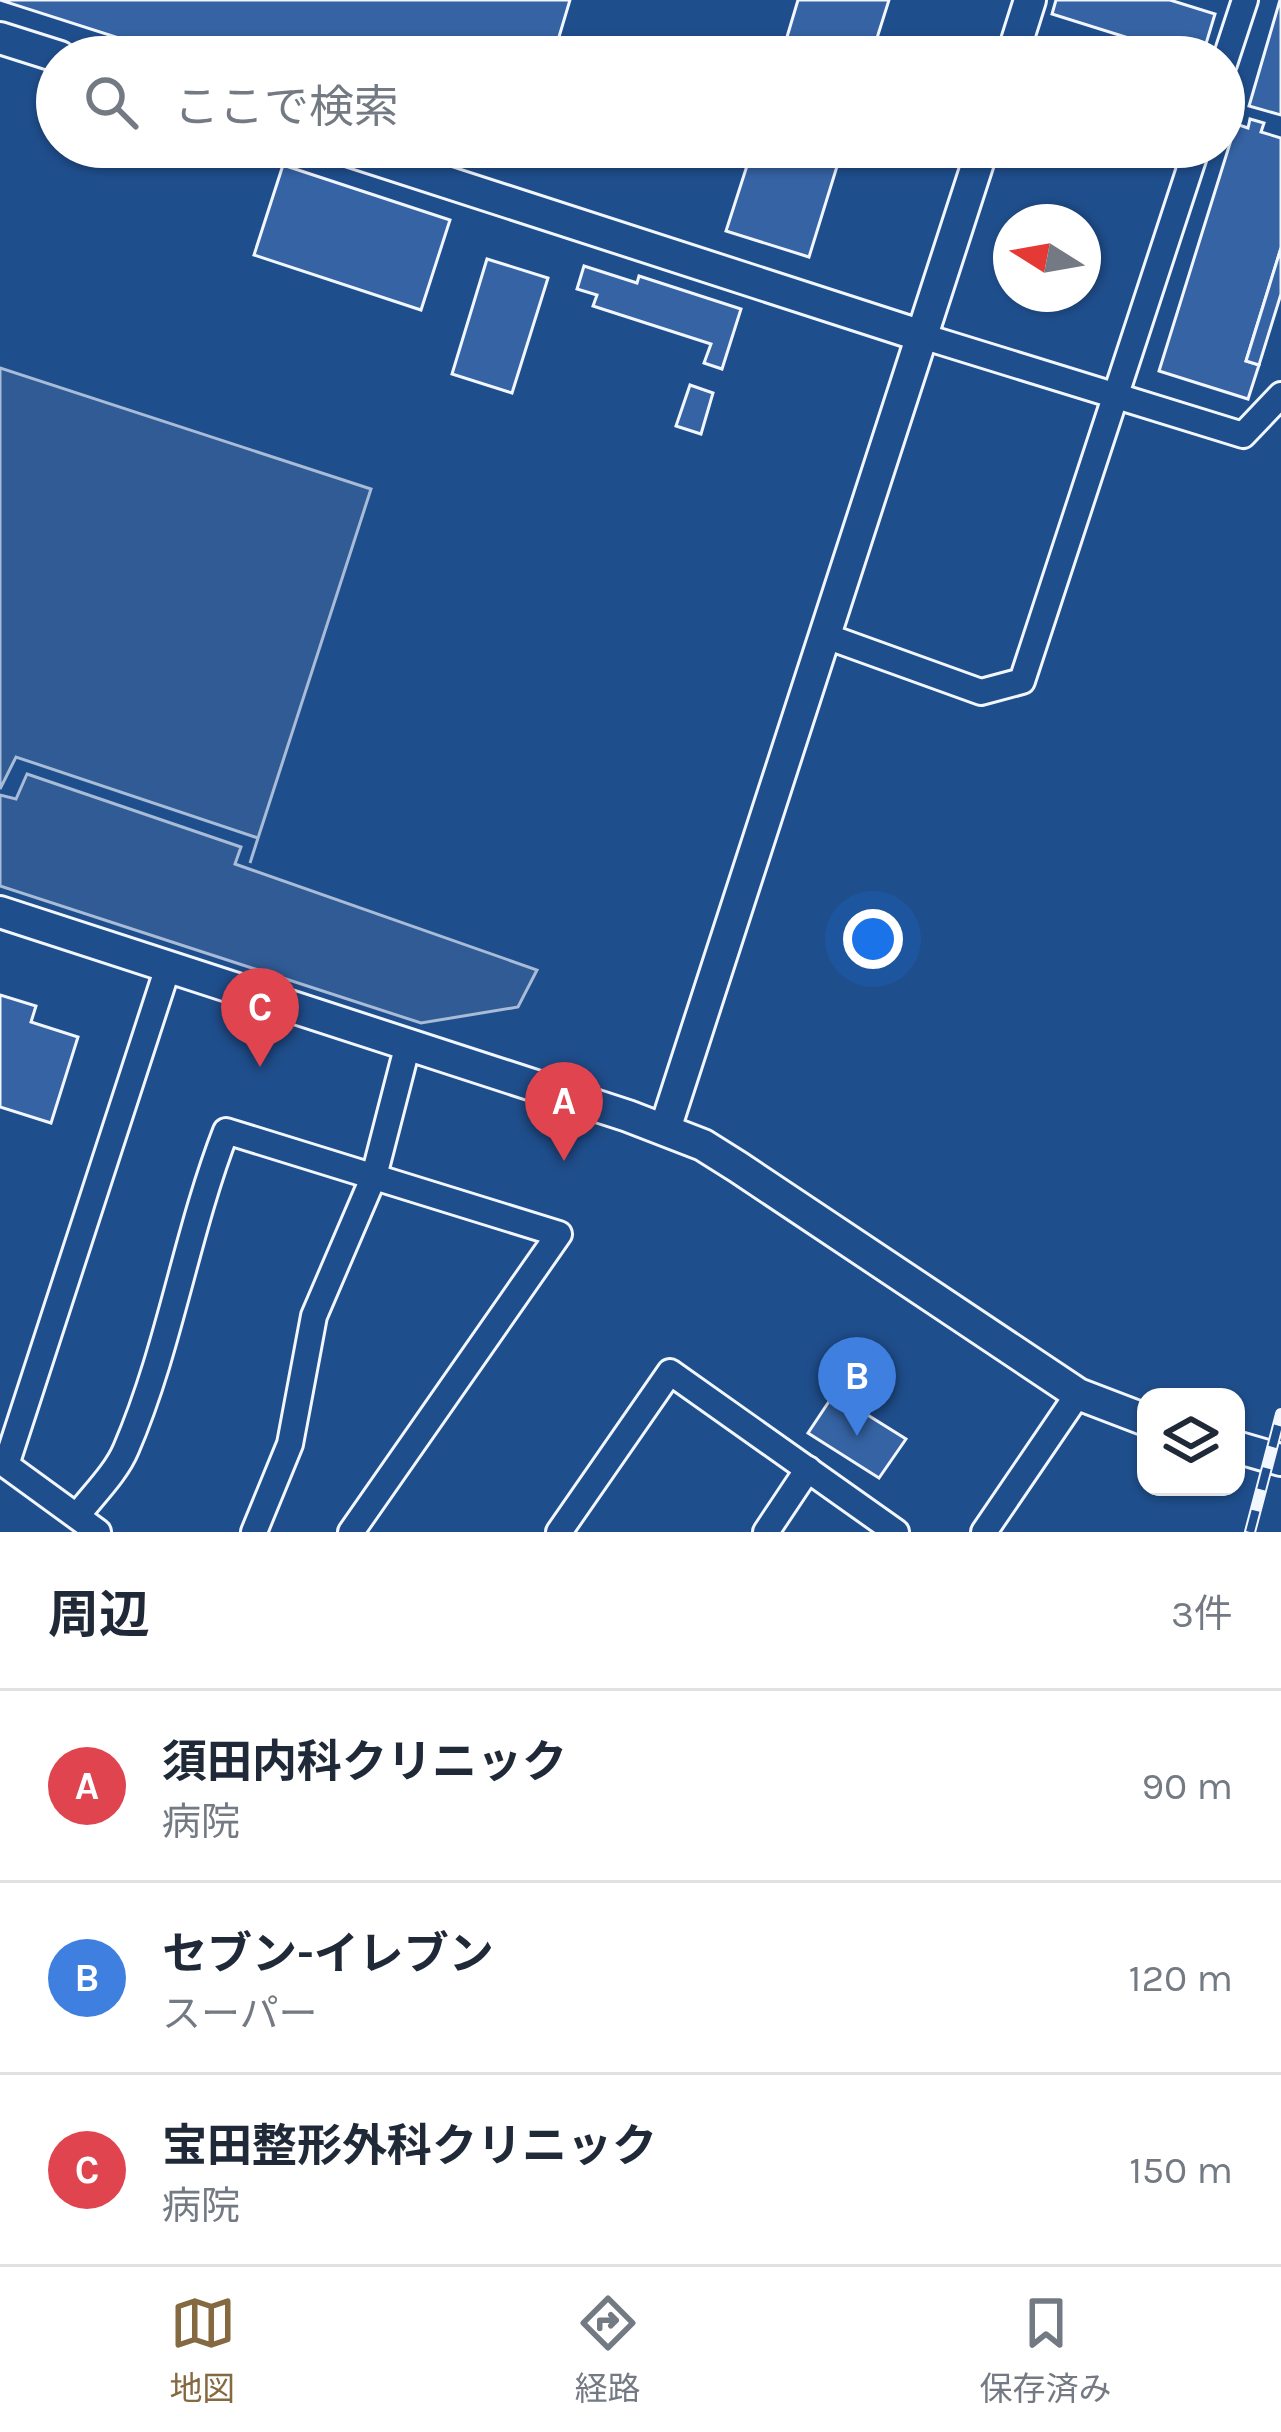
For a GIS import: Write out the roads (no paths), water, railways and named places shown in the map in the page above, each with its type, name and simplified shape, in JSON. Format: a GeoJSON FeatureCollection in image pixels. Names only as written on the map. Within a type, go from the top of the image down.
{"type":"FeatureCollection","features":[{"type":"Feature","properties":{"kind":"street"},"geometry":{"type":"LineString","coordinates":[[1019,36],[1030,0]]}},
{"type":"Feature","properties":{"kind":"street"},"geometry":{"type":"LineString","coordinates":[[1233,36],[1245,0]]}},
{"type":"Feature","properties":{"kind":"street"},"geometry":{"type":"LineString","coordinates":[[0,38],[36,49]]}},
{"type":"Feature","properties":{"kind":"street"},"geometry":{"type":"LineString","coordinates":[[403,168],[1114,398],[1243,435],[1281,395]]}},
{"type":"Feature","properties":{"kind":"street"},"geometry":{"type":"LineString","coordinates":[[665,1129],[976,168]]}},
{"type":"Feature","properties":{"kind":"street"},"geometry":{"type":"LineString","coordinates":[[823,635],[981,692],[1022,681],[1190,168]]}},
{"type":"Feature","properties":{"kind":"street"},"geometry":{"type":"LineString","coordinates":[[0,912],[703,1145],[794,1201],[1078,1394],[1137,1417]]}},
{"type":"Feature","properties":{"kind":"street"},"geometry":{"type":"LineString","coordinates":[[98,1532],[6,1465],[168,968]]}},
{"type":"Feature","properties":{"kind":"street"},"geometry":{"type":"LineString","coordinates":[[254,1532],[290,1444],[314,1316],[374,1176],[408,1044]]}},
{"type":"Feature","properties":{"kind":"street"},"geometry":{"type":"LineString","coordinates":[[76,1516],[125,1454],[187,1263],[201,1196],[226,1130],[559,1234],[351,1532]]}},
{"type":"Feature","properties":{"kind":"street"},"geometry":{"type":"LineString","coordinates":[[560,1532],[670,1372],[896,1532]]}},
{"type":"Feature","properties":{"kind":"street"},"geometry":{"type":"LineString","coordinates":[[984,1532],[1078,1394]]}},
{"type":"Feature","properties":{"kind":"street"},"geometry":{"type":"LineString","coordinates":[[1245,1450],[1281,1460]]}},
{"type":"Feature","properties":{"kind":"street"},"geometry":{"type":"LineString","coordinates":[[766,1532],[808,1469]]}},
{"type":"Feature","properties":{"kind":"railway"},"geometry":{"type":"LineString","coordinates":[[1250,1532],[1281,1414]]}},
{"type":"Feature","properties":{"kind":"place","name":"宝田整形外科クリニック"},"geometry":{"type":"Point","coordinates":[260,1067]}},
{"type":"Feature","properties":{"kind":"place","name":"須田内科クリニック"},"geometry":{"type":"Point","coordinates":[564,1161]}},
{"type":"Feature","properties":{"kind":"place","name":"セブン-イレブン"},"geometry":{"type":"Point","coordinates":[857,1436]}}]}
